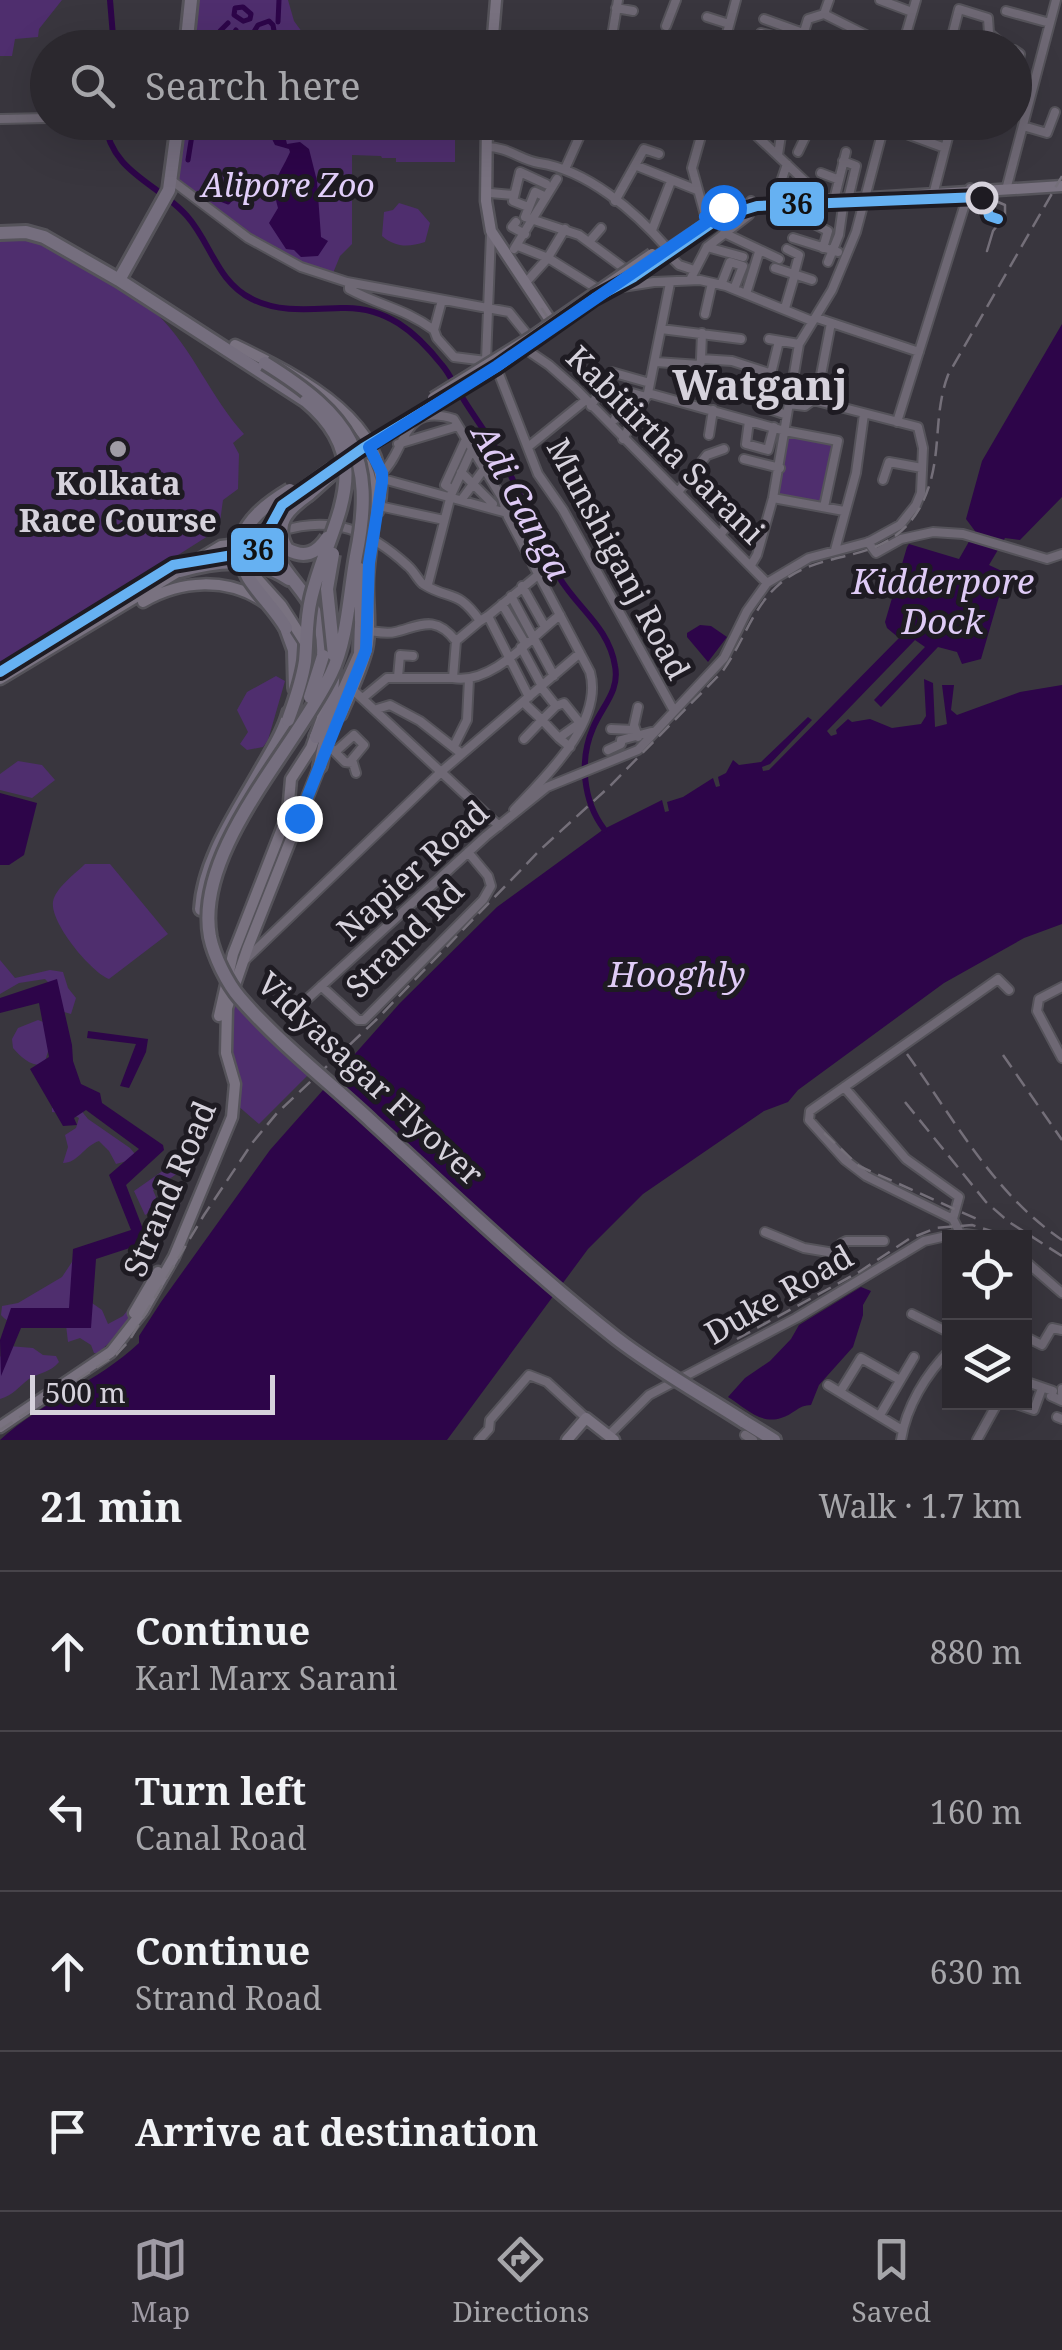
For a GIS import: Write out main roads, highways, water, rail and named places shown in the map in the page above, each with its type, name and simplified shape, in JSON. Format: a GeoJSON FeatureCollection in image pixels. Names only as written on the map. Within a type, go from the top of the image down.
{"type":"FeatureCollection","features":[{"type":"Feature","properties":{"kind":"highway"},"geometry":{"type":"LineString","coordinates":[[185,30],[189,0]]}},
{"type":"Feature","properties":{"kind":"highway"},"geometry":{"type":"LineString","coordinates":[[118,275],[167,185],[173,140]]}},
{"type":"Feature","properties":{"kind":"highway","name":"Vidyasagar Flyover"},"geometry":{"type":"LineString","coordinates":[[0,230],[44,236],[118,275],[314,395],[345,429],[359,462],[368,525],[337,660],[227,848],[212,881],[209,898],[214,951],[237,995],[430,1176],[619,1340],[774,1440]]}},
{"type":"Feature","properties":{"kind":"highway"},"geometry":{"type":"LineString","coordinates":[[263,367],[324,411],[338,428],[351,464],[349,500],[328,577],[334,655],[326,745]]}},
{"type":"Feature","properties":{"kind":"highway","name":"Vidyasagar Flyover"},"geometry":{"type":"LineString","coordinates":[[303,396],[328,421],[342,449],[346,494],[310,602],[302,676],[288,720],[216,853],[204,886],[203,936],[209,956],[234,1001],[419,1175],[588,1323],[762,1440]]}},
{"type":"Feature","properties":{"kind":"highway"},"geometry":{"type":"LineString","coordinates":[[333,466],[281,522],[280,532],[287,549],[305,555],[319,549],[338,518]]}},
{"type":"Feature","properties":{"kind":"highway"},"geometry":{"type":"LineString","coordinates":[[288,720],[296,676],[294,650],[277,612],[250,580],[242,560],[241,541],[258,510],[290,490]]}},
{"type":"Feature","properties":{"kind":"highway"},"geometry":{"type":"LineString","coordinates":[[320,766],[342,692],[360,654],[365,626],[368,525]]}},
{"type":"Feature","properties":{"kind":"highway"},"geometry":{"type":"LineString","coordinates":[[266,537],[273,548],[275,565]]}},
{"type":"Feature","properties":{"kind":"highway"},"geometry":{"type":"LineString","coordinates":[[183,569],[227,562],[275,565],[303,590],[318,614],[323,656],[314,688],[284,750]]}},
{"type":"Feature","properties":{"kind":"main road"},"geometry":{"type":"LineString","coordinates":[[493,30],[494,0]]}},
{"type":"Feature","properties":{"kind":"main road"},"geometry":{"type":"LineString","coordinates":[[488,140],[486,201],[492,230],[560,323]]}},
{"type":"Feature","properties":{"kind":"main road"},"geometry":{"type":"LineString","coordinates":[[488,147],[492,230],[514,249],[529,279],[560,323]]}},
{"type":"Feature","properties":{"kind":"main road"},"geometry":{"type":"LineString","coordinates":[[969,194],[1007,186],[1062,184]]}},
{"type":"Feature","properties":{"kind":"main road"},"geometry":{"type":"LineString","coordinates":[[438,398],[528,345],[711,216],[751,202],[969,194],[1062,184]]}},
{"type":"Feature","properties":{"kind":"main road"},"geometry":{"type":"LineString","coordinates":[[266,537],[279,505],[666,248]]}},
{"type":"Feature","properties":{"kind":"main road"},"geometry":{"type":"LineString","coordinates":[[232,347],[287,370],[345,414],[362,450],[378,472],[379,506],[368,525]]}},
{"type":"Feature","properties":{"kind":"main road"},"geometry":{"type":"LineString","coordinates":[[326,745],[312,654],[290,616],[258,582],[246,558],[247,538],[255,522],[290,490],[362,450]]}},
{"type":"Feature","properties":{"kind":"main road"},"geometry":{"type":"LineString","coordinates":[[0,678],[183,569],[206,558],[248,554],[266,537],[285,506],[333,466],[362,450]]}},
{"type":"Feature","properties":{"kind":"main road"},"geometry":{"type":"LineString","coordinates":[[362,450],[362,460],[378,472]]}},
{"type":"Feature","properties":{"kind":"main road","name":"Strand Road"},"geometry":{"type":"LineString","coordinates":[[0,1427],[100,1362],[124,1338],[182,1242],[232,1117],[235,1084],[226,1053],[225,1018],[243,962],[254,946],[257,924],[293,816],[313,784],[366,650],[372,539],[368,525],[378,472]]}},
{"type":"Feature","properties":{"kind":"main road"},"geometry":{"type":"LineString","coordinates":[[0,686],[165,591],[207,584],[241,590],[277,612]]}},
{"type":"Feature","properties":{"kind":"main road","name":"Strand Road"},"geometry":{"type":"LineString","coordinates":[[293,816],[290,779],[326,745]]}},
{"type":"Feature","properties":{"kind":"main road"},"geometry":{"type":"LineString","coordinates":[[290,779],[300,789],[306,790],[313,784]]}},
{"type":"Feature","properties":{"kind":"main road","name":"Strand Road"},"geometry":{"type":"LineString","coordinates":[[0,1419],[106,1348],[140,1310],[170,1252],[228,1112],[230,1086],[220,1046],[219,1020],[233,954],[246,916],[284,842]]}},
{"type":"Feature","properties":{"kind":"main road"},"geometry":{"type":"LineString","coordinates":[[246,916],[257,924]]}},
{"type":"Feature","properties":{"kind":"main road"},"geometry":{"type":"LineString","coordinates":[[570,1440],[586,1421],[609,1439]]}},
{"type":"Feature","properties":{"kind":"water"},"geometry":{"type":"Polygon","coordinates":[[[272,140],[286,140],[287,144],[300,142],[309,149],[317,181],[321,237],[328,241],[318,256],[301,257],[286,249],[269,223],[278,208],[277,179],[290,152],[272,140]]]}},
{"type":"Feature","properties":{"kind":"water","name":"Hooghly"},"geometry":{"type":"Polygon","coordinates":[[[1062,324],[1062,497],[1020,540],[1005,538],[989,565],[1006,573],[981,659],[962,664],[957,652],[938,647],[881,707],[874,700],[925,647],[915,640],[827,731],[831,736],[837,734],[836,730],[848,719],[870,719],[892,728],[921,724],[926,716],[924,679],[933,683],[935,727],[947,724],[942,685],[954,685],[951,710],[957,715],[1020,692],[1062,685],[1062,924],[1024,938],[944,983],[798,1090],[788,1102],[764,1111],[643,1194],[588,1249],[447,1440],[0,1440],[139,1343],[139,1336],[161,1302],[270,1150],[400,1003],[497,907],[604,829],[662,800],[665,812],[669,811],[667,802],[713,778],[716,787],[720,786],[718,777],[726,773],[733,760],[739,765],[761,762],[808,717],[812,720],[770,764],[762,767],[763,771],[769,770],[899,638],[885,622],[907,547],[909,544],[959,559],[975,531],[966,519],[982,461],[1062,324]]]}},
{"type":"Feature","properties":{"kind":"water"},"geometry":{"type":"Polygon","coordinates":[[[700,625],[711,626],[727,637],[708,662],[687,637],[700,625]]]}},
{"type":"Feature","properties":{"kind":"water"},"geometry":{"type":"Polygon","coordinates":[[[0,793],[37,803],[24,855],[9,865],[0,865],[0,793]]]}},
{"type":"Feature","properties":{"kind":"water"},"geometry":{"type":"Polygon","coordinates":[[[57,979],[81,1084],[100,1093],[102,1103],[163,1145],[164,1150],[126,1185],[148,1242],[96,1259],[91,1328],[21,1328],[1,1376],[0,1340],[11,1308],[69,1308],[73,1249],[131,1230],[109,1175],[139,1149],[86,1110],[74,1118],[77,1125],[63,1126],[30,1069],[49,1057],[39,1003],[0,1013],[0,998],[57,979]]]}},
{"type":"Feature","properties":{"kind":"water"},"geometry":{"type":"Polygon","coordinates":[[[88,1031],[148,1039],[129,1088],[120,1086],[136,1044],[87,1038],[88,1031]]]}},
{"type":"Feature","properties":{"kind":"water"},"geometry":{"type":"Polygon","coordinates":[[[861,1287],[871,1291],[863,1305],[853,1347],[819,1385],[811,1405],[774,1420],[753,1414],[728,1397],[745,1378],[770,1361],[799,1325],[861,1287]]]}},
{"type":"Feature","properties":{"kind":"waterway","name":"Adi Ganga"},"geometry":{"type":"LineString","coordinates":[[110,0],[112,30]]}},
{"type":"Feature","properties":{"kind":"waterway"},"geometry":{"type":"LineString","coordinates":[[278,22],[279,0]]}},
{"type":"Feature","properties":{"kind":"waterway"},"geometry":{"type":"LineString","coordinates":[[243,21],[234,15],[235,8],[243,7],[251,14],[244,21]]}},
{"type":"Feature","properties":{"kind":"waterway"},"geometry":{"type":"LineString","coordinates":[[255,30],[269,21],[274,30]]}},
{"type":"Feature","properties":{"kind":"waterway"},"geometry":{"type":"LineString","coordinates":[[221,30],[228,23]]}},
{"type":"Feature","properties":{"kind":"waterway","name":"Adi Ganga"},"geometry":{"type":"LineString","coordinates":[[109,140],[116,154],[137,176],[187,216],[222,272],[240,292],[273,306],[357,309],[386,316],[410,332],[445,369],[505,464],[559,577],[600,629],[612,652],[615,683],[593,728],[585,767],[591,806],[604,829]]}},
{"type":"Feature","properties":{"kind":"waterway"},"geometry":{"type":"LineString","coordinates":[[188,160],[191,140]]}},
{"type":"Feature","properties":{"kind":"waterway"},"geometry":{"type":"LineString","coordinates":[[215,189],[215,197],[228,202],[233,196]]}},
{"type":"Feature","properties":{"kind":"tram line"},"geometry":{"type":"LineString","coordinates":[[984,196],[1005,205],[1005,216],[998,219]]}},
{"type":"Feature","properties":{"kind":"tram line"},"geometry":{"type":"LineString","coordinates":[[987,251],[993,231],[1003,218]]}},
{"type":"Feature","properties":{"kind":"tram line"},"geometry":{"type":"LineString","coordinates":[[542,309],[548,318]]}},
{"type":"Feature","properties":{"kind":"railway"},"geometry":{"type":"LineString","coordinates":[[0,1430],[116,1355],[129,1341],[204,1215],[277,1113],[377,1019],[541,849],[609,787],[722,672],[775,588],[804,569],[875,547],[906,527],[919,509],[932,475],[948,375],[1062,176]]}},
{"type":"Feature","properties":{"kind":"railway"},"geometry":{"type":"LineString","coordinates":[[907,1054],[995,1178],[1037,1221],[1062,1240]]}},
{"type":"Feature","properties":{"kind":"railway"},"geometry":{"type":"LineString","coordinates":[[1003,1055],[1062,1140]]}},
{"type":"Feature","properties":{"kind":"railway"},"geometry":{"type":"LineString","coordinates":[[905,1102],[986,1202],[1062,1256]]}},
{"type":"Feature","properties":{"kind":"railway"},"geometry":{"type":"LineString","coordinates":[[824,1133],[859,1166],[979,1220]]}},
{"type":"Feature","properties":{"kind":"railway"},"geometry":{"type":"LineString","coordinates":[[737,1339],[859,1272],[909,1239],[936,1228],[972,1225],[988,1230]]}},
{"type":"Feature","properties":{"kind":"place","name":"Kolkata Race Course"},"geometry":{"type":"Point","coordinates":[118,449]}},
{"type":"Feature","properties":{"kind":"district","name":"Watganj"},"geometry":{"type":"Point","coordinates":[760,385]}},
{"type":"Feature","properties":{"kind":"park label","name":"Alipore Zoo"},"geometry":{"type":"Point","coordinates":[288,186]}},
{"type":"Feature","properties":{"kind":"water label","name":"Kidderpore Dock"},"geometry":{"type":"Point","coordinates":[943,602]}}]}
